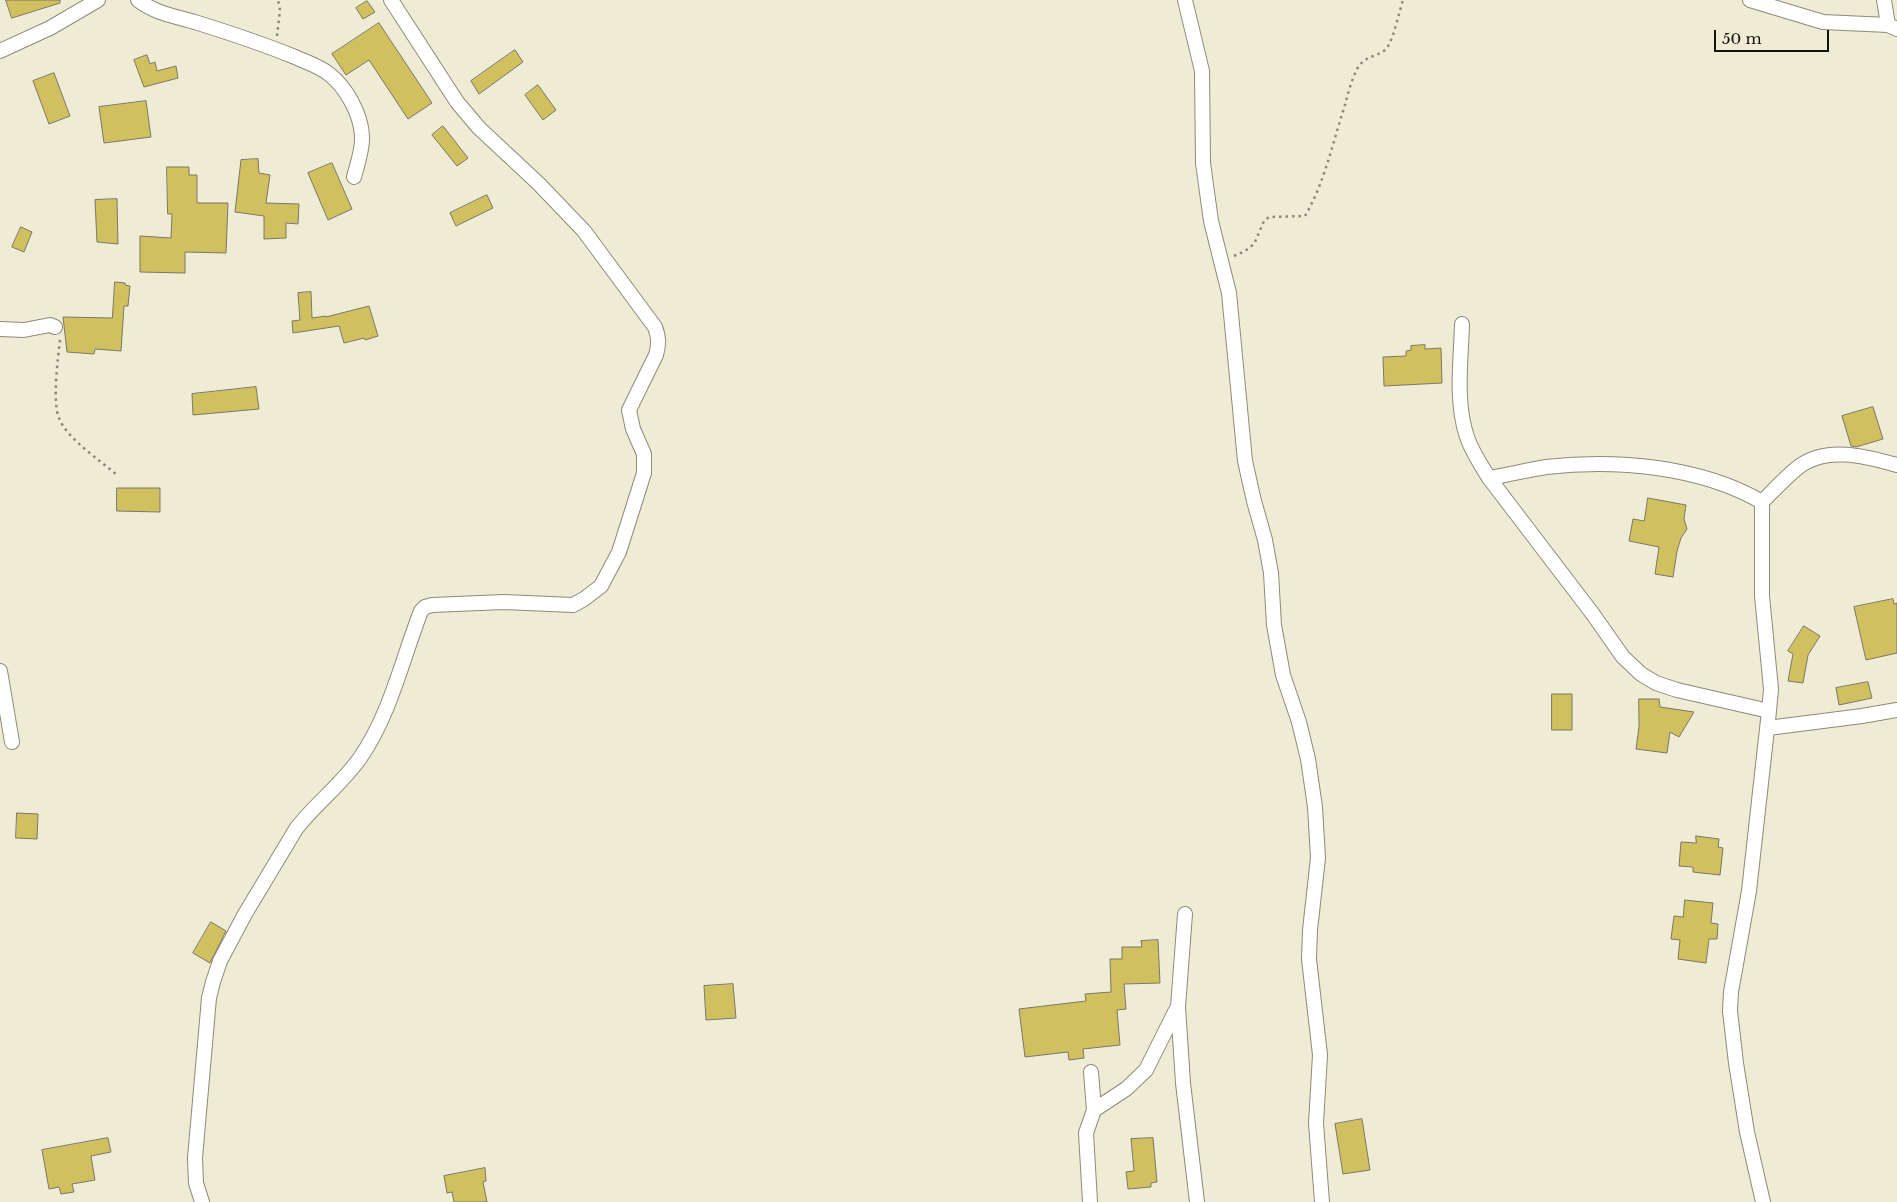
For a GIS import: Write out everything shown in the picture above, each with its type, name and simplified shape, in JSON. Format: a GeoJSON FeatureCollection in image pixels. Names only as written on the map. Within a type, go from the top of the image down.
{"type":"FeatureCollection","features":[{"type":"Feature","properties":{"kind":"street"},"geometry":{"type":"LineString","coordinates":[[0,51],[50,28],[98,0]]}},
{"type":"Feature","properties":{"kind":"street"},"geometry":{"type":"LineString","coordinates":[[138,0],[162,14],[197,23],[276,49],[321,69],[330,75],[349,99],[361,126],[362,138],[354,177]]}},
{"type":"Feature","properties":{"kind":"street"},"geometry":{"type":"LineString","coordinates":[[202,1202],[196,1183],[195,1158],[209,998],[218,968],[245,914],[296,829],[358,761],[368,746],[381,720],[421,611],[425,606],[432,605],[504,602],[574,605],[584,599],[601,586],[619,552],[644,473],[644,454],[629,410],[656,354],[658,336],[655,327],[584,231],[539,184],[479,128],[457,102],[391,0]]}},
{"type":"Feature","properties":{"kind":"street"},"geometry":{"type":"LineString","coordinates":[[1185,0],[1202,71],[1203,164],[1211,221],[1223,261],[1229,293],[1245,461],[1265,540],[1271,573],[1274,625],[1283,675],[1304,740],[1315,807],[1318,858],[1310,930],[1310,960],[1320,1055],[1316,1123],[1322,1202]]}},
{"type":"Feature","properties":{"kind":"street"},"geometry":{"type":"LineString","coordinates":[[1750,0],[1823,22],[1892,27],[1884,0]]}},
{"type":"Feature","properties":{"kind":"street"},"geometry":{"type":"LineString","coordinates":[[1462,324],[1462,412],[1467,436],[1477,459],[1489,478],[1623,657],[1641,674],[1656,683],[1677,690],[1770,711]]}},
{"type":"Feature","properties":{"kind":"street"},"geometry":{"type":"LineString","coordinates":[[0,329],[14,330],[50,325],[56,327]]}},
{"type":"Feature","properties":{"kind":"street"},"geometry":{"type":"LineString","coordinates":[[1763,1202],[1747,1132],[1730,1010],[1749,891],[1770,711],[1770,689],[1762,596],[1762,502],[1797,468],[1814,458],[1832,455],[1864,456],[1897,465]]}},
{"type":"Feature","properties":{"kind":"street"},"geometry":{"type":"LineString","coordinates":[[1489,478],[1546,468],[1596,464],[1636,465],[1712,480],[1743,490],[1762,502]]}},
{"type":"Feature","properties":{"kind":"street"},"geometry":{"type":"LineString","coordinates":[[0,671],[12,742]]}},
{"type":"Feature","properties":{"kind":"street"},"geometry":{"type":"LineString","coordinates":[[1768,728],[1897,710]]}},
{"type":"Feature","properties":{"kind":"street"},"geometry":{"type":"LineString","coordinates":[[1185,914],[1178,1007],[1182,1083],[1197,1202]]}},
{"type":"Feature","properties":{"kind":"street"},"geometry":{"type":"LineString","coordinates":[[1094,1110],[1126,1089],[1146,1070],[1178,1007]]}},
{"type":"Feature","properties":{"kind":"street"},"geometry":{"type":"LineString","coordinates":[[1090,1202],[1086,1133],[1094,1110],[1091,1072]]}},
{"type":"Feature","properties":{"kind":"path"},"geometry":{"type":"LineString","coordinates":[[276,49],[280,10],[278,0]]}},
{"type":"Feature","properties":{"kind":"path"},"geometry":{"type":"LineString","coordinates":[[1223,261],[1245,251],[1254,244],[1264,221],[1269,218],[1305,216],[1312,206],[1358,68],[1364,59],[1385,50],[1392,39],[1403,0]]}},
{"type":"Feature","properties":{"kind":"path"},"geometry":{"type":"LineString","coordinates":[[56,327],[61,330],[56,391],[58,418],[67,431],[80,444],[117,474]]}},
{"type":"Feature","properties":{"kind":"building"},"geometry":{"type":"Polygon","coordinates":[[[6,0],[60,0],[60,3],[12,18],[6,0]]]}},
{"type":"Feature","properties":{"kind":"building"},"geometry":{"type":"Polygon","coordinates":[[[367,1],[375,12],[363,19],[356,8],[367,1]]]}},
{"type":"Feature","properties":{"kind":"building"},"geometry":{"type":"Polygon","coordinates":[[[379,23],[432,103],[408,119],[369,60],[346,75],[332,54],[379,23]]]}},
{"type":"Feature","properties":{"kind":"building"},"geometry":{"type":"Polygon","coordinates":[[[515,50],[523,62],[479,94],[471,81],[515,50]]]}},
{"type":"Feature","properties":{"kind":"building"},"geometry":{"type":"Polygon","coordinates":[[[147,55],[150,64],[155,62],[157,71],[176,66],[178,78],[144,87],[134,60],[147,55]]]}},
{"type":"Feature","properties":{"kind":"building"},"geometry":{"type":"Polygon","coordinates":[[[54,73],[70,116],[49,124],[33,81],[54,73]]]}},
{"type":"Feature","properties":{"kind":"building"},"geometry":{"type":"Polygon","coordinates":[[[538,85],[556,110],[543,120],[525,95],[538,85]]]}},
{"type":"Feature","properties":{"kind":"building"},"geometry":{"type":"Polygon","coordinates":[[[146,101],[151,137],[104,143],[99,107],[146,101]]]}},
{"type":"Feature","properties":{"kind":"building"},"geometry":{"type":"Polygon","coordinates":[[[443,126],[468,158],[457,166],[432,135],[443,126]]]}},
{"type":"Feature","properties":{"kind":"building"},"geometry":{"type":"Polygon","coordinates":[[[258,159],[259,173],[270,175],[266,203],[299,204],[298,224],[286,223],[286,238],[264,239],[264,216],[235,212],[241,160],[258,159]]]}},
{"type":"Feature","properties":{"kind":"building"},"geometry":{"type":"Polygon","coordinates":[[[332,163],[352,209],[328,220],[308,173],[332,163]]]}},
{"type":"Feature","properties":{"kind":"building"},"geometry":{"type":"Polygon","coordinates":[[[167,167],[189,167],[189,175],[197,175],[197,203],[228,203],[226,253],[185,252],[185,273],[140,272],[140,236],[171,238],[172,214],[168,214],[167,167]]]}},
{"type":"Feature","properties":{"kind":"building"},"geometry":{"type":"Polygon","coordinates":[[[487,195],[493,208],[456,226],[450,213],[487,195]]]}},
{"type":"Feature","properties":{"kind":"building"},"geometry":{"type":"Polygon","coordinates":[[[117,199],[118,244],[97,242],[95,200],[117,199]]]}},
{"type":"Feature","properties":{"kind":"building"},"geometry":{"type":"Polygon","coordinates":[[[21,227],[32,232],[24,252],[12,247],[21,227]]]}},
{"type":"Feature","properties":{"kind":"building"},"geometry":{"type":"Polygon","coordinates":[[[115,282],[125,283],[125,285],[130,286],[128,306],[124,306],[121,351],[95,349],[94,354],[67,352],[63,317],[112,318],[115,282]]]}},
{"type":"Feature","properties":{"kind":"building"},"geometry":{"type":"Polygon","coordinates":[[[311,292],[312,318],[326,317],[369,306],[378,336],[344,343],[339,326],[293,333],[292,321],[300,320],[298,293],[311,292]]]}},
{"type":"Feature","properties":{"kind":"building"},"geometry":{"type":"Polygon","coordinates":[[[1425,345],[1425,349],[1441,348],[1442,383],[1384,386],[1383,357],[1406,356],[1406,351],[1411,350],[1411,346],[1425,345]]]}},
{"type":"Feature","properties":{"kind":"building"},"geometry":{"type":"Polygon","coordinates":[[[256,387],[259,409],[193,415],[192,394],[256,387]]]}},
{"type":"Feature","properties":{"kind":"building"},"geometry":{"type":"Polygon","coordinates":[[[1873,407],[1883,439],[1856,447],[1851,446],[1842,416],[1873,407]]]}},
{"type":"Feature","properties":{"kind":"building"},"geometry":{"type":"Polygon","coordinates":[[[117,488],[160,488],[160,512],[117,511],[117,488]]]}},
{"type":"Feature","properties":{"kind":"building"},"geometry":{"type":"Polygon","coordinates":[[[1648,498],[1686,505],[1684,519],[1687,529],[1681,538],[1677,551],[1673,577],[1655,574],[1659,547],[1629,541],[1633,519],[1644,521],[1648,498]]]}},
{"type":"Feature","properties":{"kind":"building"},"geometry":{"type":"Polygon","coordinates":[[[1893,599],[1894,604],[1897,603],[1897,653],[1866,660],[1854,607],[1893,599]]]}},
{"type":"Feature","properties":{"kind":"building"},"geometry":{"type":"Polygon","coordinates":[[[1804,626],[1820,636],[1808,655],[1803,683],[1788,681],[1793,654],[1788,651],[1804,626]]]}},
{"type":"Feature","properties":{"kind":"building"},"geometry":{"type":"Polygon","coordinates":[[[1868,682],[1872,698],[1839,705],[1836,688],[1868,682]]]}},
{"type":"Feature","properties":{"kind":"building"},"geometry":{"type":"Polygon","coordinates":[[[1552,694],[1572,694],[1572,730],[1552,730],[1552,694]]]}},
{"type":"Feature","properties":{"kind":"building"},"geometry":{"type":"Polygon","coordinates":[[[1639,699],[1659,699],[1660,707],[1694,712],[1679,737],[1670,732],[1667,753],[1636,749],[1639,727],[1639,699]]]}},
{"type":"Feature","properties":{"kind":"building"},"geometry":{"type":"Polygon","coordinates":[[[17,813],[38,814],[37,839],[16,838],[17,813]]]}},
{"type":"Feature","properties":{"kind":"building"},"geometry":{"type":"Polygon","coordinates":[[[1696,836],[1719,839],[1718,847],[1723,848],[1720,875],[1693,872],[1693,867],[1679,866],[1681,842],[1696,843],[1696,836]]]}},
{"type":"Feature","properties":{"kind":"building"},"geometry":{"type":"Polygon","coordinates":[[[1685,900],[1713,903],[1711,923],[1718,924],[1717,939],[1709,939],[1706,963],[1678,959],[1680,940],[1671,939],[1674,916],[1683,917],[1685,900]]]}},
{"type":"Feature","properties":{"kind":"building"},"geometry":{"type":"Polygon","coordinates":[[[211,922],[226,931],[210,963],[193,953],[211,922]]]}},
{"type":"Feature","properties":{"kind":"building"},"geometry":{"type":"Polygon","coordinates":[[[1158,940],[1160,983],[1124,984],[1126,1009],[1117,1010],[1120,1045],[1083,1049],[1084,1058],[1069,1060],[1068,1052],[1025,1057],[1019,1009],[1086,1001],[1085,994],[1111,992],[1110,959],[1122,959],[1122,947],[1142,947],[1141,941],[1158,940]]]}},
{"type":"Feature","properties":{"kind":"building"},"geometry":{"type":"Polygon","coordinates":[[[733,984],[736,1018],[706,1020],[704,986],[733,984]]]}},
{"type":"Feature","properties":{"kind":"building"},"geometry":{"type":"Polygon","coordinates":[[[1362,1119],[1370,1170],[1343,1174],[1335,1124],[1362,1119]]]}},
{"type":"Feature","properties":{"kind":"building"},"geometry":{"type":"Polygon","coordinates":[[[108,1138],[111,1152],[91,1156],[95,1180],[72,1184],[74,1192],[61,1194],[59,1187],[49,1189],[42,1150],[108,1138]]]}},
{"type":"Feature","properties":{"kind":"building"},"geometry":{"type":"Polygon","coordinates":[[[1153,1138],[1157,1182],[1151,1183],[1151,1187],[1128,1189],[1126,1172],[1134,1171],[1131,1139],[1153,1138]]]}},
{"type":"Feature","properties":{"kind":"building"},"geometry":{"type":"Polygon","coordinates":[[[485,1168],[486,1181],[483,1182],[487,1202],[454,1202],[452,1192],[447,1193],[444,1176],[485,1168]]]}}]}
